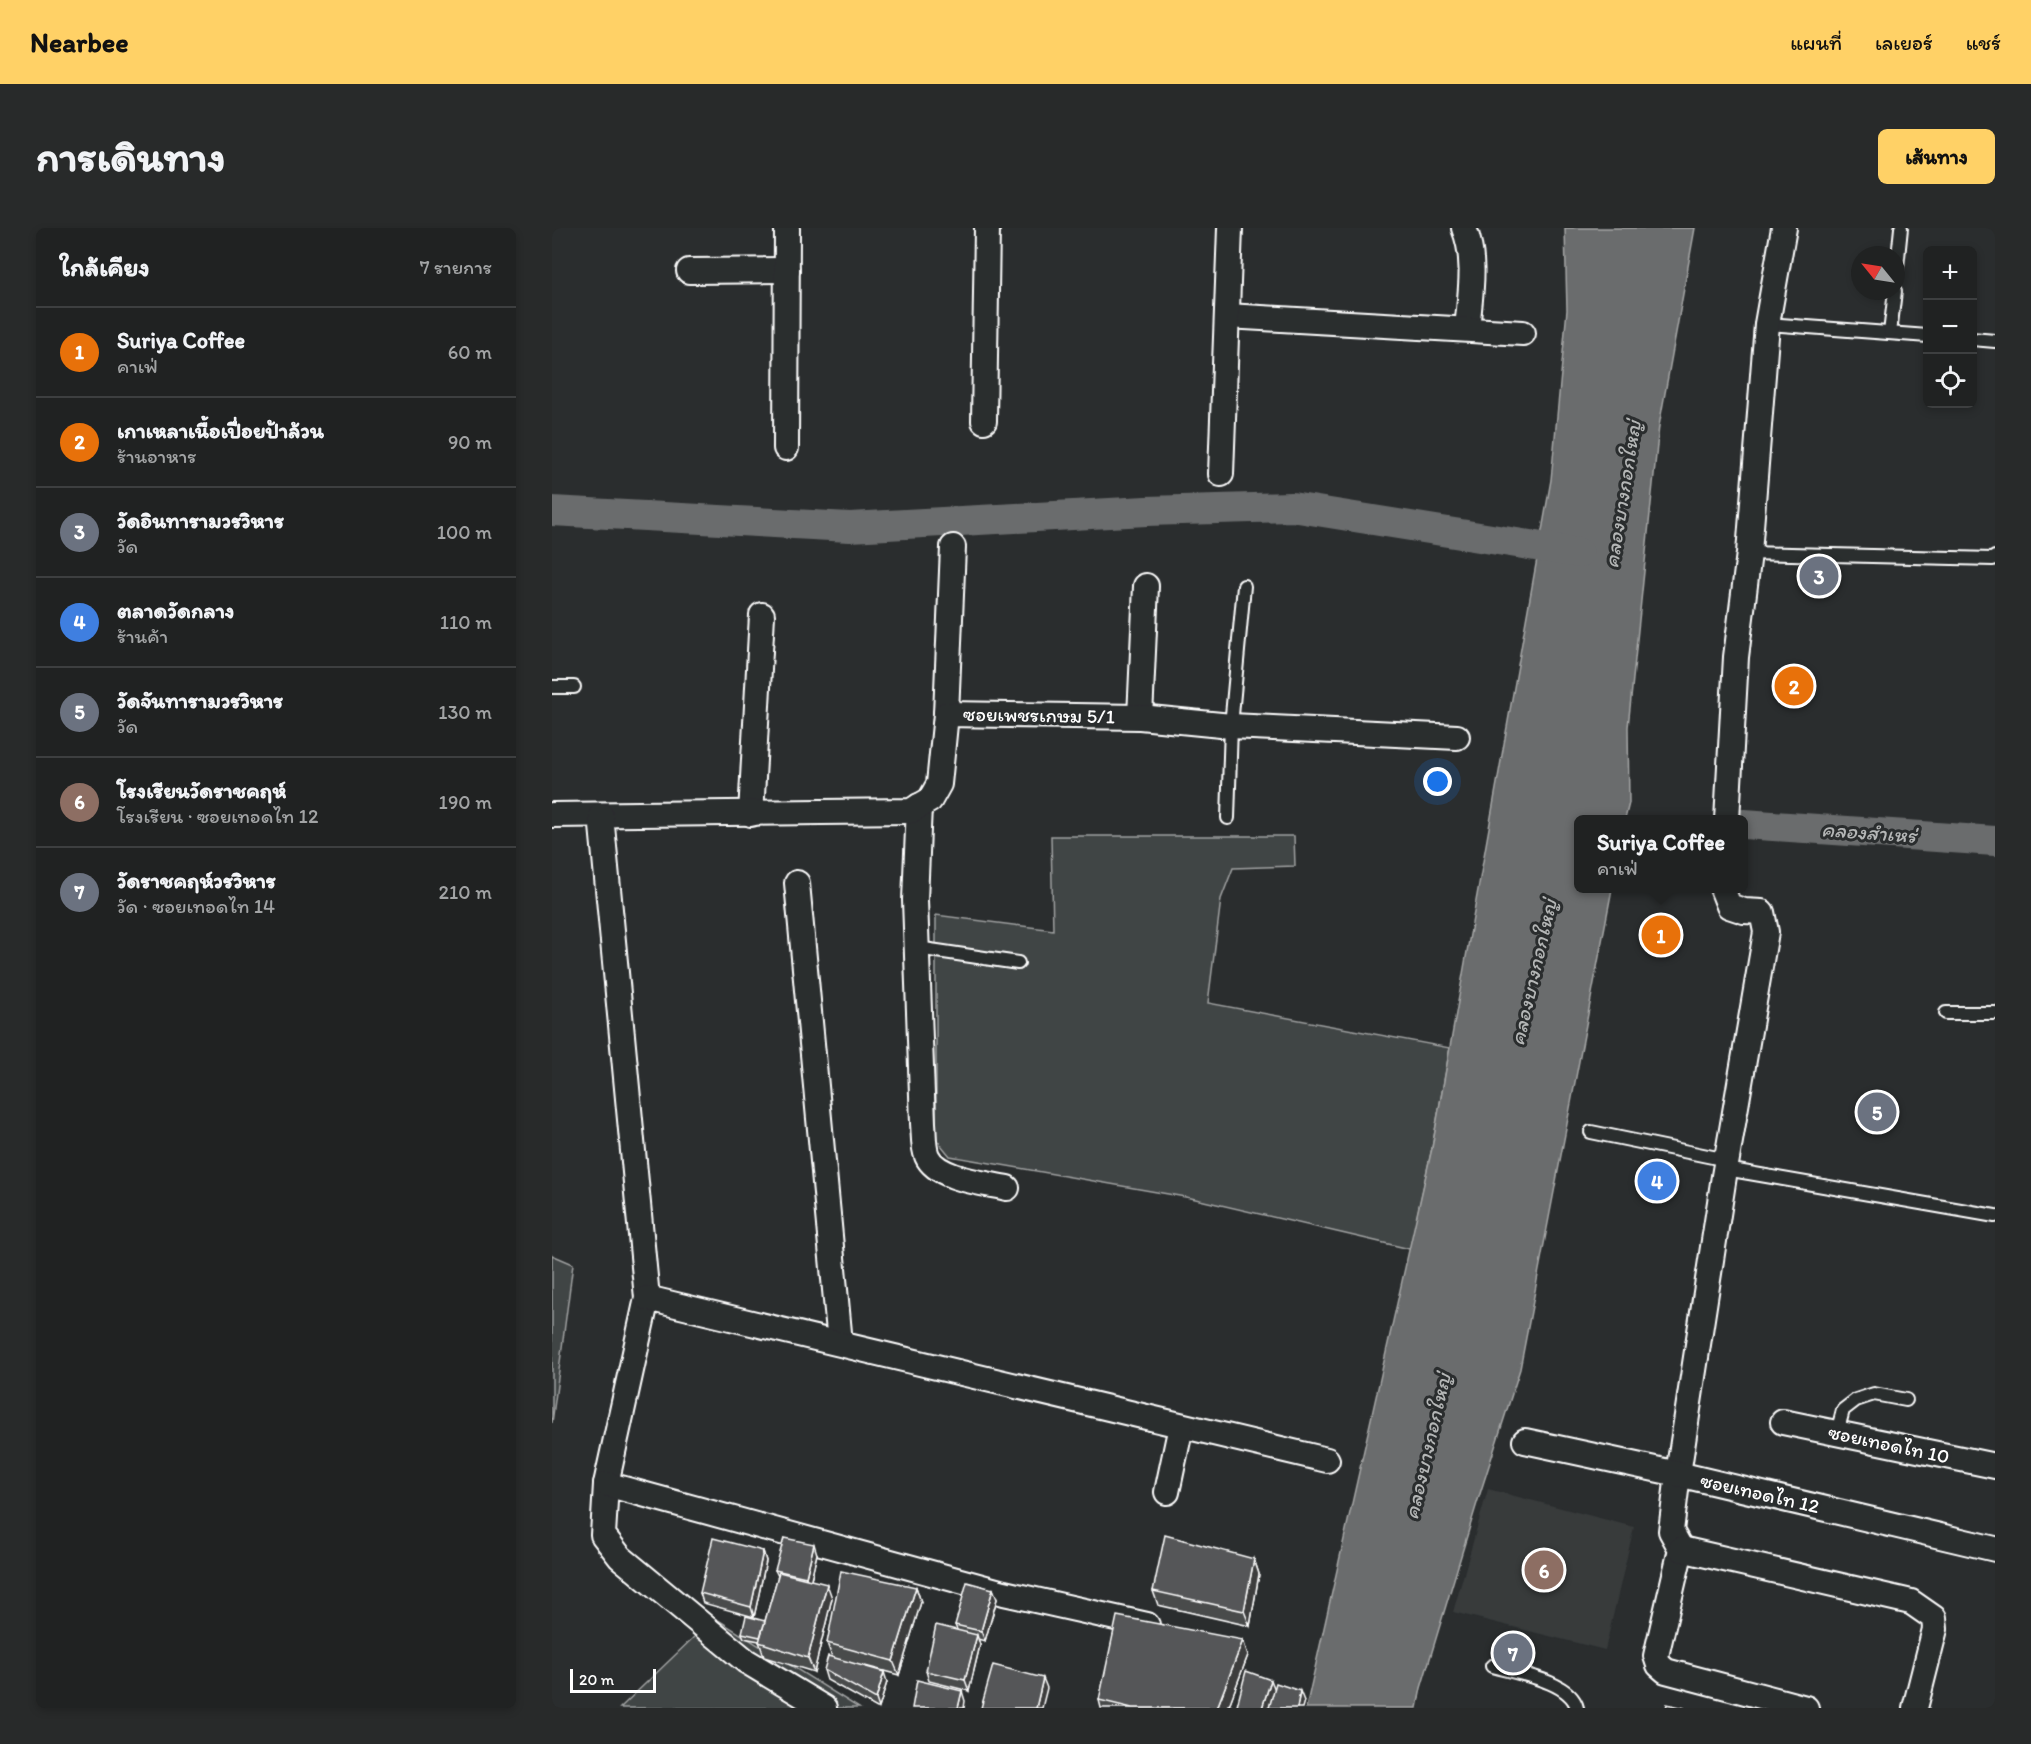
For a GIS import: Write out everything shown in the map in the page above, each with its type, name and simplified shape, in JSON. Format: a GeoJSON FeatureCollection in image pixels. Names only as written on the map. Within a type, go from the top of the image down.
{"type":"FeatureCollection","features":[{"type":"Feature","properties":{"kind":"street"},"geometry":{"type":"LineString","coordinates":[[786,448],[787,228]]}},
{"type":"Feature","properties":{"kind":"street"},"geometry":{"type":"LineString","coordinates":[[984,421],[987,228]]}},
{"type":"Feature","properties":{"kind":"street"},"geometry":{"type":"LineString","coordinates":[[1221,474],[1230,228]]}},
{"type":"Feature","properties":{"kind":"street"},"geometry":{"type":"LineString","coordinates":[[1464,228],[1469,239],[1472,261],[1467,329]]}},
{"type":"Feature","properties":{"kind":"street"},"geometry":{"type":"LineString","coordinates":[[1726,815],[1736,657],[1749,553],[1767,324],[1784,228]]}},
{"type":"Feature","properties":{"kind":"street"},"geometry":{"type":"LineString","coordinates":[[689,271],[787,270]]}},
{"type":"Feature","properties":{"kind":"street"},"geometry":{"type":"LineString","coordinates":[[1227,316],[1524,333]]}},
{"type":"Feature","properties":{"kind":"street"},"geometry":{"type":"LineString","coordinates":[[946,714],[953,547]]}},
{"type":"Feature","properties":{"kind":"street"},"geometry":{"type":"LineString","coordinates":[[1140,717],[1146,586]]}},
{"type":"Feature","properties":{"kind":"street"},"geometry":{"type":"LineString","coordinates":[[751,813],[762,615]]}},
{"type":"Feature","properties":{"kind":"street","name":"ซอยเพชรเกษม 5/1"},"geometry":{"type":"LineString","coordinates":[[919,806],[930,800],[939,784],[946,714],[1140,717],[1231,726],[1457,737]]}},
{"type":"Feature","properties":{"kind":"street"},"geometry":{"type":"LineString","coordinates":[[552,815],[911,811],[919,806]]}},
{"type":"Feature","properties":{"kind":"street"},"geometry":{"type":"LineString","coordinates":[[919,806],[915,900],[926,1155],[940,1171],[1007,1188]]}},
{"type":"Feature","properties":{"kind":"street"},"geometry":{"type":"LineString","coordinates":[[601,815],[647,1298],[606,1484],[603,1535],[620,1557],[746,1661],[824,1708]]}},
{"type":"Feature","properties":{"kind":"street"},"geometry":{"type":"LineString","coordinates":[[797,883],[840,1343]]}},
{"type":"Feature","properties":{"kind":"street"},"geometry":{"type":"LineString","coordinates":[[1724,893],[1729,906],[1744,911],[1762,912],[1766,932],[1726,1164],[1678,1474],[1676,1540],[1656,1656],[1659,1665],[1666,1671],[1806,1708]]}},
{"type":"Feature","properties":{"kind":"street"},"geometry":{"type":"LineString","coordinates":[[647,1298],[1327,1460]]}},
{"type":"Feature","properties":{"kind":"street","name":"ซอยเทอดไท 10"},"geometry":{"type":"LineString","coordinates":[[1783,1422],[1995,1466]]}},
{"type":"Feature","properties":{"kind":"street"},"geometry":{"type":"LineString","coordinates":[[1167,1492],[1181,1426]]}},
{"type":"Feature","properties":{"kind":"street","name":"ซอยเทอดไท 12"},"geometry":{"type":"LineString","coordinates":[[1525,1441],[1678,1474],[1995,1549]]}},
{"type":"Feature","properties":{"kind":"street"},"geometry":{"type":"LineString","coordinates":[[606,1484],[1004,1593],[1155,1627]]}},
{"type":"Feature","properties":{"kind":"street"},"geometry":{"type":"LineString","coordinates":[[1676,1540],[1911,1602],[1926,1611],[1934,1618],[1935,1629],[1915,1708]]}},
{"type":"Feature","properties":{"kind":"lane"},"geometry":{"type":"LineString","coordinates":[[1899,246],[1901,228]]}},
{"type":"Feature","properties":{"kind":"lane"},"geometry":{"type":"LineString","coordinates":[[1890,333],[1893,300]]}},
{"type":"Feature","properties":{"kind":"lane"},"geometry":{"type":"LineString","coordinates":[[1767,324],[1923,336]]}},
{"type":"Feature","properties":{"kind":"lane"},"geometry":{"type":"LineString","coordinates":[[1977,339],[1995,341]]}},
{"type":"Feature","properties":{"kind":"lane"},"geometry":{"type":"LineString","coordinates":[[1749,553],[1993,559],[1995,557]]}},
{"type":"Feature","properties":{"kind":"lane"},"geometry":{"type":"LineString","coordinates":[[1228,818],[1231,726],[1244,586]]}},
{"type":"Feature","properties":{"kind":"lane"},"geometry":{"type":"LineString","coordinates":[[552,687],[574,687]]}},
{"type":"Feature","properties":{"kind":"lane"},"geometry":{"type":"LineString","coordinates":[[917,948],[1018,963]]}},
{"type":"Feature","properties":{"kind":"lane"},"geometry":{"type":"LineString","coordinates":[[1946,1013],[1995,1013]]}},
{"type":"Feature","properties":{"kind":"lane"},"geometry":{"type":"LineString","coordinates":[[1591,1132],[1726,1164],[1995,1216]]}},
{"type":"Feature","properties":{"kind":"lane"},"geometry":{"type":"LineString","coordinates":[[1837,1433],[1843,1410],[1856,1400],[1874,1394],[1906,1400]]}},
{"type":"Feature","properties":{"kind":"lane"},"geometry":{"type":"LineString","coordinates":[[1492,1666],[1558,1686],[1575,1700],[1577,1708]]}},
{"type":"Feature","properties":{"kind":"shaded area"},"geometry":{"type":"Polygon","coordinates":[[[1051,836],[1294,836],[1295,866],[1233,868],[1221,899],[1208,1003],[1450,1048],[1432,1148],[1410,1249],[1191,1198],[950,1156],[936,1139],[936,915],[1053,930],[1051,836]]]}},
{"type":"Feature","properties":{"kind":"shaded area"},"geometry":{"type":"Polygon","coordinates":[[[552,1255],[573,1264],[552,1423],[552,1255]]]}},
{"type":"Feature","properties":{"kind":"shaded area"},"geometry":{"type":"Polygon","coordinates":[[[1488,1489],[1634,1527],[1605,1650],[1453,1612],[1488,1489]]]}},
{"type":"Feature","properties":{"kind":"shaded area"},"geometry":{"type":"Polygon","coordinates":[[[718,1620],[859,1708],[620,1708],[695,1636],[718,1620]]]}},
{"type":"Feature","properties":{"kind":"water","name":"คลองบางกอกใหญ่"},"geometry":{"type":"Polygon","coordinates":[[[1565,228],[1695,228],[1659,426],[1628,727],[1629,803],[1626,815],[1574,815],[1574,893],[1611,893],[1520,1369],[1477,1503],[1417,1708],[1306,1708],[1432,1148],[1551,480],[1567,310],[1565,228]]]}},
{"type":"Feature","properties":{"kind":"building"},"geometry":{"type":"Polygon","coordinates":[[[1165,1535],[1254,1559],[1244,1611],[1153,1591],[1165,1535]]]}},
{"type":"Feature","properties":{"kind":"building"},"geometry":{"type":"Polygon","coordinates":[[[713,1538],[763,1551],[751,1607],[700,1593],[713,1538]]]}},
{"type":"Feature","properties":{"kind":"building"},"geometry":{"type":"Polygon","coordinates":[[[784,1538],[814,1544],[806,1577],[775,1570],[784,1538]]]}},
{"type":"Feature","properties":{"kind":"building"},"geometry":{"type":"Polygon","coordinates":[[[841,1571],[916,1587],[893,1661],[827,1643],[841,1571]]]}},
{"type":"Feature","properties":{"kind":"building"},"geometry":{"type":"Polygon","coordinates":[[[779,1572],[827,1584],[808,1658],[759,1642],[779,1572]]]}},
{"type":"Feature","properties":{"kind":"building"},"geometry":{"type":"Polygon","coordinates":[[[967,1582],[993,1589],[981,1631],[955,1625],[967,1582]]]}},
{"type":"Feature","properties":{"kind":"building"},"geometry":{"type":"Polygon","coordinates":[[[746,1616],[765,1621],[760,1637],[742,1633],[746,1616]]]}},
{"type":"Feature","properties":{"kind":"building"},"geometry":{"type":"Polygon","coordinates":[[[1117,1616],[1243,1640],[1217,1708],[1132,1708],[1099,1700],[1117,1616]]]}},
{"type":"Feature","properties":{"kind":"building"},"geometry":{"type":"Polygon","coordinates":[[[936,1625],[977,1635],[965,1680],[926,1671],[936,1625]]]}},
{"type":"Feature","properties":{"kind":"building"},"geometry":{"type":"Polygon","coordinates":[[[828,1656],[884,1672],[876,1699],[824,1670],[828,1656]]]}},
{"type":"Feature","properties":{"kind":"building"},"geometry":{"type":"Polygon","coordinates":[[[993,1665],[1043,1678],[1036,1708],[981,1708],[993,1665]]]}},
{"type":"Feature","properties":{"kind":"building"},"geometry":{"type":"Polygon","coordinates":[[[1246,1671],[1271,1680],[1262,1708],[1237,1706],[1246,1671]]]}},
{"type":"Feature","properties":{"kind":"building"},"geometry":{"type":"Polygon","coordinates":[[[917,1680],[962,1691],[958,1708],[912,1708],[917,1680]]]}},
{"type":"Feature","properties":{"kind":"building"},"geometry":{"type":"Polygon","coordinates":[[[1276,1683],[1300,1691],[1297,1708],[1269,1708],[1276,1683]]]}},
{"type":"Feature","properties":{"kind":"building"},"geometry":{"type":"Polygon","coordinates":[[[1667,1704],[1685,1708],[1666,1708],[1667,1704]]]}},
{"type":"Feature","properties":{"kind":"waterway"},"geometry":{"type":"LineString","coordinates":[[552,511],[850,527],[1146,511],[1292,507],[1579,553]]}},
{"type":"Feature","properties":{"kind":"waterway","name":"คลองสำเหร่"},"geometry":{"type":"LineString","coordinates":[[1748,824],[1995,841]]}},
{"type":"Feature","properties":{"kind":"place","name":"วัดอินทารามวรวิหาร"},"geometry":{"type":"Point","coordinates":[1819,576]}},
{"type":"Feature","properties":{"kind":"place","name":"เกาเหลาเนื้อเปื่อยป้าล้วน"},"geometry":{"type":"Point","coordinates":[1794,686]}},
{"type":"Feature","properties":{"kind":"place","name":"Suriya Coffee"},"geometry":{"type":"Point","coordinates":[1661,935]}},
{"type":"Feature","properties":{"kind":"place","name":"วัดจันทารามวรวิหาร"},"geometry":{"type":"Point","coordinates":[1877,1112]}},
{"type":"Feature","properties":{"kind":"place","name":"ตลาดวัดกลาง"},"geometry":{"type":"Point","coordinates":[1657,1181]}},
{"type":"Feature","properties":{"kind":"place","name":"โรงเรียนวัดราชคฤห์"},"geometry":{"type":"Point","coordinates":[1544,1570]}},
{"type":"Feature","properties":{"kind":"place","name":"วัดราชคฤห์วรวิหาร"},"geometry":{"type":"Point","coordinates":[1513,1653]}}]}
